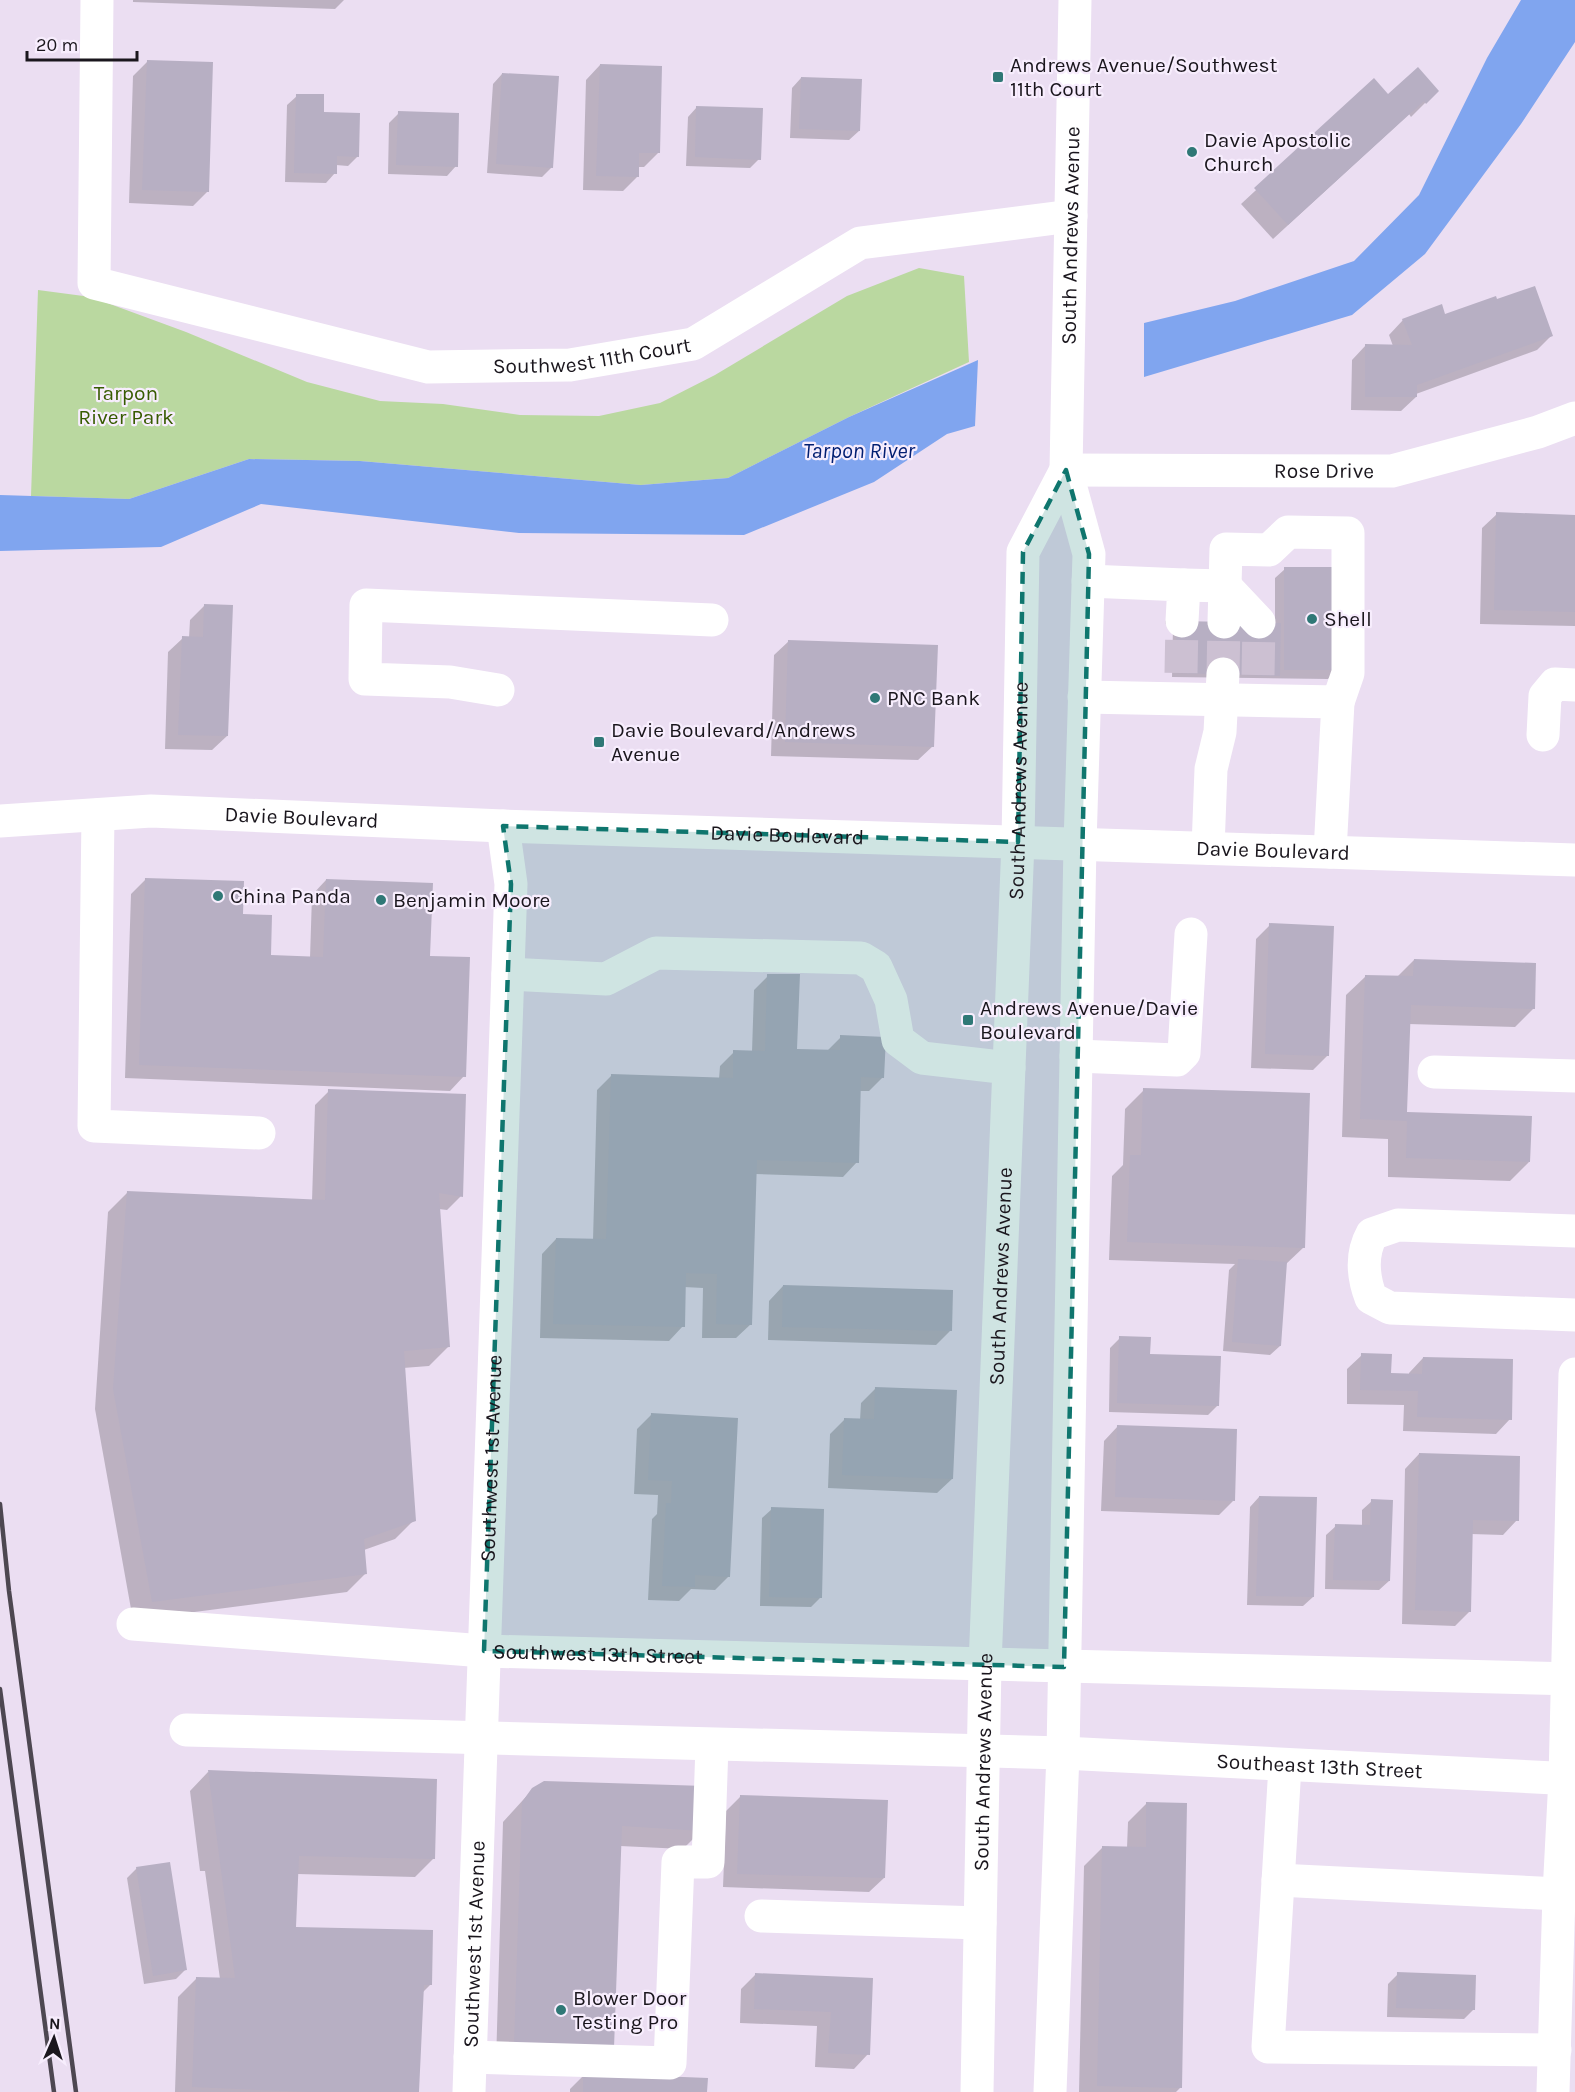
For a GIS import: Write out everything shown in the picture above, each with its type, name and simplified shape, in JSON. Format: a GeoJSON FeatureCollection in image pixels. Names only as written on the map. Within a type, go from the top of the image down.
{"type":"FeatureCollection","features":[{"type":"Feature","properties":{"kind":"street","name":"Southwest 11th Court"},"geometry":{"type":"LineString","coordinates":[[97,0],[94,283],[428,368],[570,365],[693,344],[860,243],[1071,216]]}},
{"type":"Feature","properties":{"kind":"street","name":"South Andrews Avenue"},"geometry":{"type":"LineString","coordinates":[[1050,2092],[1063,1753],[1080,844],[1089,554],[1066,470],[1075,0]]}},
{"type":"Feature","properties":{"kind":"street","name":"Rose Drive"},"geometry":{"type":"LineString","coordinates":[[1066,470],[1392,471],[1538,432],[1575,418]]}},
{"type":"Feature","properties":{"kind":"street","name":"South Andrews Avenue"},"geometry":{"type":"LineString","coordinates":[[977,2092],[985,1665],[1018,842],[1023,552],[1066,470]]}},
{"type":"Feature","properties":{"kind":"street"},"geometry":{"type":"LineString","coordinates":[[1224,622],[1226,549],[1269,550],[1288,532],[1348,533],[1348,673],[1338,702],[1330,852]]}},
{"type":"Feature","properties":{"kind":"street"},"geometry":{"type":"LineString","coordinates":[[1088,581],[1225,586],[1259,622]]}},
{"type":"Feature","properties":{"kind":"street"},"geometry":{"type":"LineString","coordinates":[[1182,621],[1184,585]]}},
{"type":"Feature","properties":{"kind":"street"},"geometry":{"type":"LineString","coordinates":[[498,690],[450,682],[364,679],[366,605],[712,620]]}},
{"type":"Feature","properties":{"kind":"street"},"geometry":{"type":"LineString","coordinates":[[1543,735],[1545,696],[1555,684],[1575,685]]}},
{"type":"Feature","properties":{"kind":"street"},"geometry":{"type":"LineString","coordinates":[[1084,697],[1181,686],[1258,688],[1338,702]]}},
{"type":"Feature","properties":{"kind":"street"},"geometry":{"type":"LineString","coordinates":[[1208,848],[1211,769],[1220,732],[1223,687]]}},
{"type":"Feature","properties":{"kind":"street","name":"Davie Boulevard"},"geometry":{"type":"LineString","coordinates":[[0,821],[162,812],[503,826],[1575,860]]}},
{"type":"Feature","properties":{"kind":"street"},"geometry":{"type":"LineString","coordinates":[[98,815],[94,1126],[259,1133]]}},
{"type":"Feature","properties":{"kind":"street","name":"Southwest 1st Avenue"},"geometry":{"type":"LineString","coordinates":[[468,2092],[511,884],[503,826]]}},
{"type":"Feature","properties":{"kind":"street"},"geometry":{"type":"LineString","coordinates":[[1076,1056],[1178,1060],[1184,1053],[1191,934]]}},
{"type":"Feature","properties":{"kind":"street"},"geometry":{"type":"LineString","coordinates":[[508,974],[606,979],[656,953],[861,958],[876,967],[891,1000],[898,1040],[922,1058],[1009,1068]]}},
{"type":"Feature","properties":{"kind":"street"},"geometry":{"type":"LineString","coordinates":[[1434,1072],[1575,1076]]}},
{"type":"Feature","properties":{"kind":"street"},"geometry":{"type":"LineString","coordinates":[[1575,1231],[1398,1225],[1372,1234],[1366,1246],[1364,1280],[1371,1298],[1390,1308],[1575,1315]]}},
{"type":"Feature","properties":{"kind":"street"},"geometry":{"type":"LineString","coordinates":[[1553,2092],[1559,1894],[1570,1779],[1575,1374]]}},
{"type":"Feature","properties":{"kind":"street","name":"Southwest 13th Street"},"geometry":{"type":"LineString","coordinates":[[134,1624],[484,1652],[1064,1667]]}},
{"type":"Feature","properties":{"kind":"street"},"geometry":{"type":"LineString","coordinates":[[1064,1667],[1571,1679]]}},
{"type":"Feature","properties":{"kind":"street"},"geometry":{"type":"LineString","coordinates":[[186,1730],[1063,1753]]}},
{"type":"Feature","properties":{"kind":"street"},"geometry":{"type":"LineString","coordinates":[[470,2057],[670,2063],[678,1862],[708,1863],[712,1745]]}},
{"type":"Feature","properties":{"kind":"street","name":"Southeast 13th Street"},"geometry":{"type":"LineString","coordinates":[[1063,1753],[1570,1779]]}},
{"type":"Feature","properties":{"kind":"street"},"geometry":{"type":"LineString","coordinates":[[1285,1766],[1268,2048],[1555,2050]]}},
{"type":"Feature","properties":{"kind":"street"},"geometry":{"type":"LineString","coordinates":[[1278,1880],[1559,1894]]}},
{"type":"Feature","properties":{"kind":"street"},"geometry":{"type":"LineString","coordinates":[[761,1916],[980,1923]]}},
{"type":"Feature","properties":{"kind":"highlighted area"},"geometry":{"type":"Polygon","coordinates":[[[1066,470],[1089,554],[1064,1667],[484,1651],[511,884],[503,826],[1018,842],[1023,552],[1066,470]]]}},
{"type":"Feature","properties":{"kind":"green space","name":"Tarpon River Park"},"geometry":{"type":"Polygon","coordinates":[[[919,268],[964,276],[969,362],[849,417],[728,478],[641,485],[360,461],[249,459],[129,499],[31,496],[38,290],[91,297],[186,332],[307,382],[380,401],[443,404],[520,415],[599,416],[660,403],[715,375],[847,296],[919,268]]]}},
{"type":"Feature","properties":{"kind":"water"},"geometry":{"type":"Polygon","coordinates":[[[1521,0],[1575,0],[1575,42],[1521,124],[1425,254],[1352,315],[1144,377],[1144,323],[1235,301],[1354,261],[1419,195],[1487,58],[1521,0]]]}},
{"type":"Feature","properties":{"kind":"water","name":"Tarpon River"},"geometry":{"type":"Polygon","coordinates":[[[978,360],[975,426],[947,434],[874,482],[744,535],[519,533],[261,504],[161,547],[0,551],[0,495],[129,499],[249,459],[360,461],[641,485],[728,478],[849,417],[978,360]]]}},
{"type":"Feature","properties":{"kind":"building"},"geometry":{"type":"Polygon","coordinates":[[[147,60],[213,62],[209,192],[142,190],[147,60]]]}},
{"type":"Feature","properties":{"kind":"building"},"geometry":{"type":"Polygon","coordinates":[[[600,64],[662,66],[660,153],[639,153],[639,177],[596,176],[600,64]]]}},
{"type":"Feature","properties":{"kind":"building"},"geometry":{"type":"Polygon","coordinates":[[[1418,67],[1439,91],[1426,104],[1424,101],[1288,225],[1254,188],[1374,78],[1388,94],[1418,67]]]}},
{"type":"Feature","properties":{"kind":"building"},"geometry":{"type":"Polygon","coordinates":[[[502,73],[559,76],[553,168],[496,164],[502,73]]]}},
{"type":"Feature","properties":{"kind":"building"},"geometry":{"type":"Polygon","coordinates":[[[801,77],[862,79],[860,131],[799,129],[801,77]]]}},
{"type":"Feature","properties":{"kind":"building"},"geometry":{"type":"Polygon","coordinates":[[[296,94],[324,94],[324,112],[360,113],[359,157],[337,156],[337,174],[294,173],[296,94]]]}},
{"type":"Feature","properties":{"kind":"building"},"geometry":{"type":"Polygon","coordinates":[[[696,106],[763,108],[761,160],[695,157],[696,106]]]}},
{"type":"Feature","properties":{"kind":"building"},"geometry":{"type":"Polygon","coordinates":[[[398,111],[459,113],[458,167],[396,165],[398,111]]]}},
{"type":"Feature","properties":{"kind":"building"},"geometry":{"type":"Polygon","coordinates":[[[1535,286],[1553,336],[1417,385],[1417,397],[1365,397],[1365,344],[1412,345],[1402,319],[1442,304],[1445,314],[1496,296],[1497,299],[1535,286]]]}},
{"type":"Feature","properties":{"kind":"building"},"geometry":{"type":"Polygon","coordinates":[[[1496,512],[1575,515],[1575,612],[1494,610],[1496,512]]]}},
{"type":"Feature","properties":{"kind":"building","name":"Shell"},"geometry":{"type":"Polygon","coordinates":[[[1284,567],[1339,567],[1339,670],[1284,670],[1284,567]]]}},
{"type":"Feature","properties":{"kind":"building"},"geometry":{"type":"Polygon","coordinates":[[[204,604],[233,605],[228,736],[178,735],[182,636],[203,637],[204,604]]]}},
{"type":"Feature","properties":{"kind":"building"},"geometry":{"type":"Polygon","coordinates":[[[1177,621],[1281,623],[1280,676],[1175,673],[1177,621]]]}},
{"type":"Feature","properties":{"kind":"building"},"geometry":{"type":"Polygon","coordinates":[[[788,640],[938,645],[934,747],[785,742],[788,640]]]}},
{"type":"Feature","properties":{"kind":"building"},"geometry":{"type":"Polygon","coordinates":[[[145,878],[244,881],[243,914],[272,915],[271,955],[323,957],[326,879],[433,883],[430,956],[470,957],[466,1077],[139,1065],[145,878]]]}},
{"type":"Feature","properties":{"kind":"building"},"geometry":{"type":"Polygon","coordinates":[[[1269,923],[1334,926],[1329,1056],[1265,1054],[1269,923]]]}},
{"type":"Feature","properties":{"kind":"building"},"geometry":{"type":"Polygon","coordinates":[[[1414,959],[1536,963],[1535,1009],[1411,1005],[1407,1112],[1532,1116],[1530,1162],[1406,1158],[1407,1121],[1360,1119],[1365,975],[1413,976],[1414,959]]]}},
{"type":"Feature","properties":{"kind":"building"},"geometry":{"type":"Polygon","coordinates":[[[767,974],[800,974],[797,1049],[840,1050],[840,1035],[886,1037],[884,1078],[861,1077],[859,1163],[757,1160],[752,1325],[716,1324],[717,1274],[686,1273],[685,1327],[553,1324],[556,1238],[606,1239],[611,1074],[733,1078],[733,1050],[765,1051],[767,974]]]}},
{"type":"Feature","properties":{"kind":"building"},"geometry":{"type":"Polygon","coordinates":[[[1143,1088],[1310,1093],[1305,1248],[1127,1242],[1130,1155],[1141,1155],[1143,1088]]]}},
{"type":"Feature","properties":{"kind":"building"},"geometry":{"type":"Polygon","coordinates":[[[328,1089],[466,1094],[463,1197],[439,1193],[450,1347],[404,1351],[416,1521],[364,1539],[367,1574],[152,1602],[113,1389],[127,1191],[325,1200],[328,1089]]]}},
{"type":"Feature","properties":{"kind":"building"},"geometry":{"type":"Polygon","coordinates":[[[1238,1259],[1287,1262],[1281,1346],[1232,1342],[1238,1259]]]}},
{"type":"Feature","properties":{"kind":"building"},"geometry":{"type":"Polygon","coordinates":[[[783,1285],[953,1290],[952,1331],[782,1327],[783,1285]]]}},
{"type":"Feature","properties":{"kind":"building"},"geometry":{"type":"Polygon","coordinates":[[[1119,1336],[1151,1337],[1150,1354],[1221,1356],[1219,1406],[1117,1403],[1119,1336]]]}},
{"type":"Feature","properties":{"kind":"building"},"geometry":{"type":"Polygon","coordinates":[[[1361,1353],[1392,1354],[1391,1373],[1422,1374],[1423,1357],[1513,1359],[1512,1420],[1417,1417],[1418,1391],[1360,1390],[1361,1353]]]}},
{"type":"Feature","properties":{"kind":"building"},"geometry":{"type":"Polygon","coordinates":[[[875,1387],[957,1390],[953,1479],[842,1475],[844,1418],[874,1419],[875,1387]]]}},
{"type":"Feature","properties":{"kind":"building"},"geometry":{"type":"Polygon","coordinates":[[[651,1413],[738,1418],[730,1577],[695,1575],[695,1587],[662,1586],[666,1503],[671,1503],[672,1481],[648,1480],[651,1413]]]}},
{"type":"Feature","properties":{"kind":"building"},"geometry":{"type":"Polygon","coordinates":[[[1117,1425],[1237,1429],[1235,1501],[1115,1497],[1117,1425]]]}},
{"type":"Feature","properties":{"kind":"building"},"geometry":{"type":"Polygon","coordinates":[[[1419,1453],[1520,1456],[1519,1521],[1473,1520],[1471,1612],[1415,1610],[1419,1453]]]}},
{"type":"Feature","properties":{"kind":"building"},"geometry":{"type":"Polygon","coordinates":[[[1259,1496],[1317,1497],[1314,1597],[1256,1596],[1259,1496]]]}},
{"type":"Feature","properties":{"kind":"building"},"geometry":{"type":"Polygon","coordinates":[[[1371,1499],[1393,1500],[1390,1581],[1333,1580],[1335,1524],[1370,1525],[1371,1499]]]}},
{"type":"Feature","properties":{"kind":"building"},"geometry":{"type":"Polygon","coordinates":[[[771,1507],[824,1509],[822,1598],[769,1597],[771,1507]]]}},
{"type":"Feature","properties":{"kind":"building"},"geometry":{"type":"Polygon","coordinates":[[[208,1770],[437,1779],[435,1859],[299,1856],[296,1927],[433,1930],[432,1985],[424,1985],[419,2092],[309,2092],[192,2087],[196,1977],[235,1978],[208,1770]]]}},
{"type":"Feature","properties":{"kind":"building"},"geometry":{"type":"Polygon","coordinates":[[[544,1781],[705,1786],[703,1831],[622,1826],[614,2048],[514,2045],[522,1802],[532,1788],[544,1781]]]}},
{"type":"Feature","properties":{"kind":"building"},"geometry":{"type":"Polygon","coordinates":[[[740,1795],[888,1800],[885,1878],[737,1874],[740,1795]]]}},
{"type":"Feature","properties":{"kind":"building"},"geometry":{"type":"Polygon","coordinates":[[[1146,1802],[1187,1803],[1182,2088],[1097,2086],[1102,1846],[1146,1847],[1146,1802]]]}},
{"type":"Feature","properties":{"kind":"building"},"geometry":{"type":"Polygon","coordinates":[[[170,1862],[187,1970],[153,1976],[136,1867],[170,1862]]]}},
{"type":"Feature","properties":{"kind":"building"},"geometry":{"type":"Polygon","coordinates":[[[1397,1972],[1476,1975],[1475,2010],[1396,2008],[1397,1972]]]}},
{"type":"Feature","properties":{"kind":"building"},"geometry":{"type":"Polygon","coordinates":[[[755,1973],[873,1978],[870,2055],[828,2053],[831,2012],[754,2009],[755,1973]]]}},
{"type":"Feature","properties":{"kind":"building"},"geometry":{"type":"Polygon","coordinates":[[[583,2073],[708,2078],[707,2092],[583,2092],[583,2073]]]}},
{"type":"Feature","properties":{"kind":"tunnel"},"geometry":{"type":"LineString","coordinates":[[1181,673],[1182,621]]}},
{"type":"Feature","properties":{"kind":"tunnel"},"geometry":{"type":"LineString","coordinates":[[1223,674],[1224,622]]}},
{"type":"Feature","properties":{"kind":"tunnel"},"geometry":{"type":"LineString","coordinates":[[1258,675],[1259,622]]}},
{"type":"Feature","properties":{"kind":"railway"},"geometry":{"type":"LineString","coordinates":[[0,1504],[9,1591],[76,2092]]}},
{"type":"Feature","properties":{"kind":"railway"},"geometry":{"type":"LineString","coordinates":[[0,1689],[54,2092]]}},
{"type":"Feature","properties":{"kind":"place","name":"Andrews Avenue/Southwest 11th Court"},"geometry":{"type":"Point","coordinates":[998,77]}},
{"type":"Feature","properties":{"kind":"place","name":"Davie Apostolic Church"},"geometry":{"type":"Point","coordinates":[1192,152]}},
{"type":"Feature","properties":{"kind":"place","name":"Shell"},"geometry":{"type":"Point","coordinates":[1312,619]}},
{"type":"Feature","properties":{"kind":"place","name":"PNC Bank"},"geometry":{"type":"Point","coordinates":[875,698]}},
{"type":"Feature","properties":{"kind":"place","name":"Davie Boulevard/Andrews Avenue"},"geometry":{"type":"Point","coordinates":[599,742]}},
{"type":"Feature","properties":{"kind":"place","name":"China Panda"},"geometry":{"type":"Point","coordinates":[218,896]}},
{"type":"Feature","properties":{"kind":"place","name":"Benjamin Moore"},"geometry":{"type":"Point","coordinates":[381,900]}},
{"type":"Feature","properties":{"kind":"place","name":"Andrews Avenue/Davie Boulevard"},"geometry":{"type":"Point","coordinates":[968,1020]}},
{"type":"Feature","properties":{"kind":"place","name":"Blower Door Testing Pro"},"geometry":{"type":"Point","coordinates":[561,2010]}}]}
